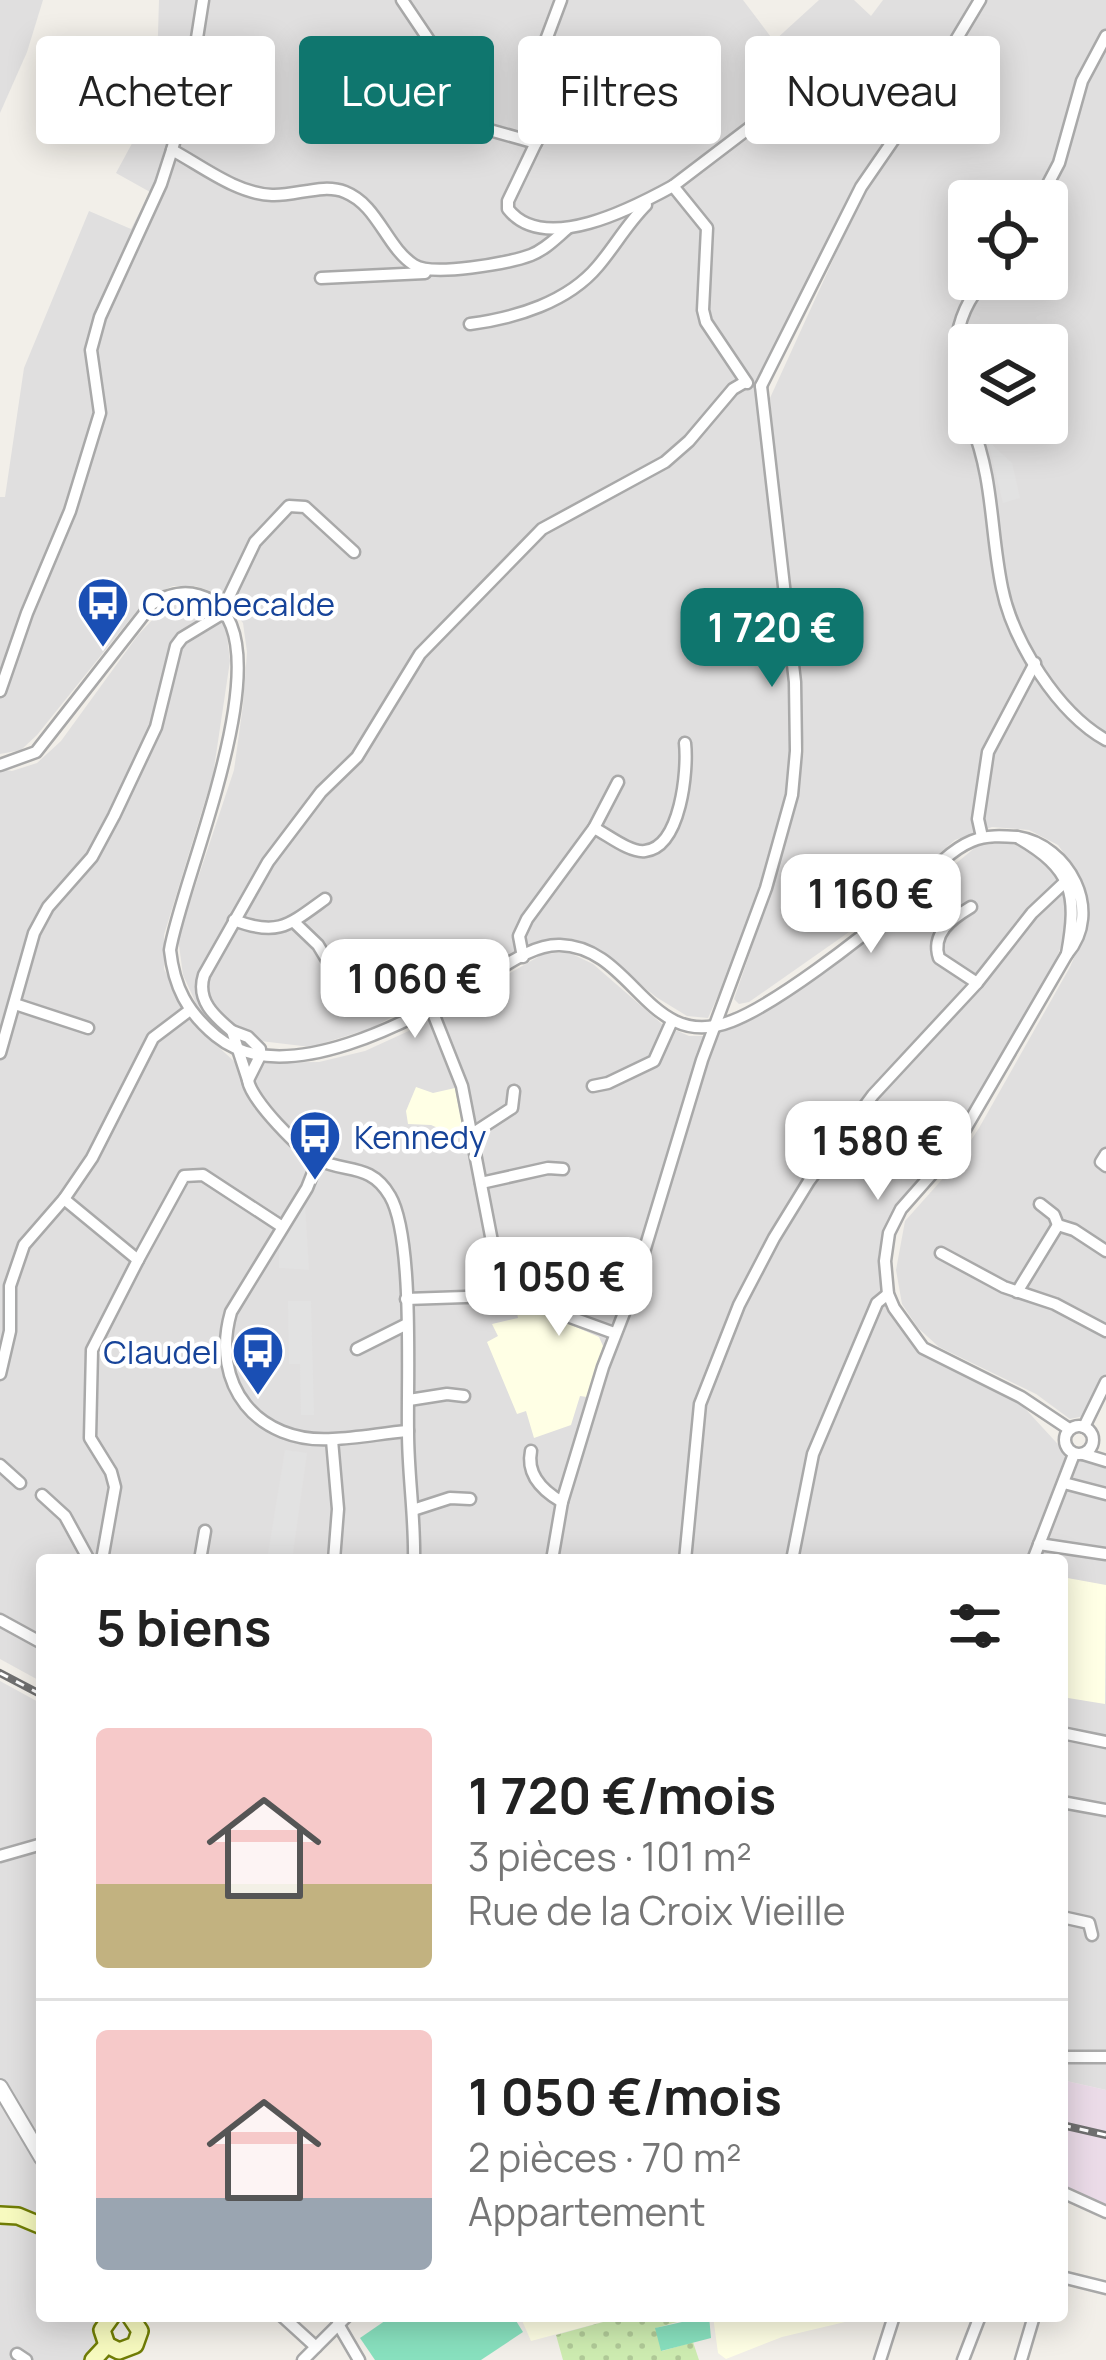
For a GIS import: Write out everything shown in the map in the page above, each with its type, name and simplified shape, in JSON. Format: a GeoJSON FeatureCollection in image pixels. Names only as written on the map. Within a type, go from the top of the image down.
{"type":"FeatureCollection","features":[{"type":"Feature","properties":{"kind":"main road"},"geometry":{"type":"LineString","coordinates":[[0,2215],[36,2224]]}},
{"type":"Feature","properties":{"kind":"main road"},"geometry":{"type":"LineString","coordinates":[[108,2322],[102,2330],[107,2345],[115,2350],[138,2338]]}},
{"type":"Feature","properties":{"kind":"main road"},"geometry":{"type":"LineString","coordinates":[[92,2360],[107,2345]]}},
{"type":"Feature","properties":{"kind":"street"},"geometry":{"type":"LineString","coordinates":[[0,691],[70,511],[100,413],[91,350],[100,317],[172,150],[189,89],[203,0]]}},
{"type":"Feature","properties":{"kind":"street"},"geometry":{"type":"LineString","coordinates":[[401,0],[437,52],[452,110],[461,122],[518,138]]}},
{"type":"Feature","properties":{"kind":"street"},"geometry":{"type":"LineString","coordinates":[[548,36],[561,0]]}},
{"type":"Feature","properties":{"kind":"street"},"geometry":{"type":"LineString","coordinates":[[553,1554],[562,1502],[702,1060],[704,1028],[727,992],[787,821],[796,751],[795,682],[761,386],[861,187],[888,152],[980,0]]}},
{"type":"Feature","properties":{"kind":"street"},"geometry":{"type":"LineString","coordinates":[[1050,180],[1082,81],[1106,36]]}},
{"type":"Feature","properties":{"kind":"street"},"geometry":{"type":"LineString","coordinates":[[536,144],[508,209],[515,219],[552,230],[625,211],[657,195],[745,131]]}},
{"type":"Feature","properties":{"kind":"street"},"geometry":{"type":"LineString","coordinates":[[172,150],[250,192],[270,196],[325,189],[344,192],[364,204],[416,267],[435,272]]}},
{"type":"Feature","properties":{"kind":"street"},"geometry":{"type":"LineString","coordinates":[[673,186],[707,228],[706,322],[745,382],[761,386]]}},
{"type":"Feature","properties":{"kind":"street"},"geometry":{"type":"LineString","coordinates":[[470,324],[559,298],[596,269],[634,217],[657,195]]}},
{"type":"Feature","properties":{"kind":"street"},"geometry":{"type":"LineString","coordinates":[[321,278],[435,272],[527,257],[568,228]]}},
{"type":"Feature","properties":{"kind":"street"},"geometry":{"type":"LineString","coordinates":[[413,1554],[400,1221],[389,1195],[374,1177],[351,1166],[318,1160],[251,1095],[232,1042],[201,993],[201,983],[291,830],[358,757],[420,654],[542,529],[665,462],[745,382]]}},
{"type":"Feature","properties":{"kind":"street"},"geometry":{"type":"LineString","coordinates":[[978,444],[988,473],[1003,593],[1035,663],[1066,708],[1106,740]]}},
{"type":"Feature","properties":{"kind":"street"},"geometry":{"type":"LineString","coordinates":[[0,1052],[41,920],[92,857],[156,728],[176,646],[224,611],[255,542],[289,506],[304,507],[354,551]]}},
{"type":"Feature","properties":{"kind":"street"},"geometry":{"type":"LineString","coordinates":[[0,762],[26,752],[47,736],[152,604],[165,596],[186,593],[210,599],[224,611],[238,636],[234,710],[170,950],[176,985],[190,1010],[232,1042],[260,1052],[285,1054],[346,1046],[431,1009],[523,957],[556,944],[583,949],[608,964],[672,1021],[704,1028],[736,1020],[881,920],[950,856],[982,838],[1032,839],[1057,854],[1078,889],[1082,927],[953,1150],[901,1209],[887,1249],[888,1294],[909,1334],[923,1348],[1038,1408],[1067,1434],[1078,1454]]}},
{"type":"Feature","properties":{"kind":"street"},"geometry":{"type":"LineString","coordinates":[[982,838],[979,802],[988,752],[1035,663]]}},
{"type":"Feature","properties":{"kind":"street"},"geometry":{"type":"LineString","coordinates":[[594,828],[634,850],[658,847],[668,836],[683,792],[685,743]]}},
{"type":"Feature","properties":{"kind":"street"},"geometry":{"type":"LineString","coordinates":[[523,957],[519,936],[527,919],[594,828],[618,782]]}},
{"type":"Feature","properties":{"kind":"street"},"geometry":{"type":"LineString","coordinates":[[1017,837],[1047,856],[1066,881],[1074,907],[1067,953]]}},
{"type":"Feature","properties":{"kind":"street"},"geometry":{"type":"LineString","coordinates":[[686,1554],[700,1404],[739,1305],[774,1238],[844,1130],[1032,913],[1066,881]]}},
{"type":"Feature","properties":{"kind":"street"},"geometry":{"type":"LineString","coordinates":[[234,920],[268,930],[294,922],[325,899]]}},
{"type":"Feature","properties":{"kind":"street"},"geometry":{"type":"LineString","coordinates":[[1045,903],[1074,907]]}},
{"type":"Feature","properties":{"kind":"street"},"geometry":{"type":"LineString","coordinates":[[970,907],[956,916],[936,945],[939,958],[976,982]]}},
{"type":"Feature","properties":{"kind":"street"},"geometry":{"type":"LineString","coordinates":[[294,922],[327,960]]}},
{"type":"Feature","properties":{"kind":"street"},"geometry":{"type":"LineString","coordinates":[[727,992],[736,1020]]}},
{"type":"Feature","properties":{"kind":"street"},"geometry":{"type":"LineString","coordinates":[[15,1004],[88,1028]]}},
{"type":"Feature","properties":{"kind":"street"},"geometry":{"type":"LineString","coordinates":[[431,1009],[453,1057],[472,1134],[489,1241],[501,1268],[524,1295],[614,1333]]}},
{"type":"Feature","properties":{"kind":"street"},"geometry":{"type":"LineString","coordinates":[[0,1374],[10,1330],[10,1286],[16,1260],[64,1199],[110,1127],[153,1038],[190,1010]]}},
{"type":"Feature","properties":{"kind":"street"},"geometry":{"type":"LineString","coordinates":[[592,1086],[654,1061],[672,1021]]}},
{"type":"Feature","properties":{"kind":"street"},"geometry":{"type":"LineString","coordinates":[[232,1042],[248,1037],[260,1052]]}},
{"type":"Feature","properties":{"kind":"street"},"geometry":{"type":"LineString","coordinates":[[248,1080],[260,1052]]}},
{"type":"Feature","properties":{"kind":"street"},"geometry":{"type":"LineString","coordinates":[[472,1134],[512,1108],[514,1090]]}},
{"type":"Feature","properties":{"kind":"street"},"geometry":{"type":"LineString","coordinates":[[1106,1154],[1100,1162],[1106,1166]]}},
{"type":"Feature","properties":{"kind":"street"},"geometry":{"type":"LineString","coordinates":[[318,1160],[307,1188],[230,1312],[225,1364],[234,1388],[260,1420],[286,1433],[332,1440],[408,1431]]}},
{"type":"Feature","properties":{"kind":"street"},"geometry":{"type":"LineString","coordinates":[[481,1183],[563,1169]]}},
{"type":"Feature","properties":{"kind":"street"},"geometry":{"type":"LineString","coordinates":[[103,1554],[115,1487],[90,1438],[92,1350],[138,1260],[184,1176],[203,1175],[281,1226]]}},
{"type":"Feature","properties":{"kind":"street"},"geometry":{"type":"LineString","coordinates":[[64,1199],[138,1260]]}},
{"type":"Feature","properties":{"kind":"street"},"geometry":{"type":"LineString","coordinates":[[1040,1204],[1058,1225]]}},
{"type":"Feature","properties":{"kind":"street"},"geometry":{"type":"LineString","coordinates":[[1058,1225],[1106,1251]]}},
{"type":"Feature","properties":{"kind":"street"},"geometry":{"type":"LineString","coordinates":[[1017,1292],[1058,1225]]}},
{"type":"Feature","properties":{"kind":"street"},"geometry":{"type":"LineString","coordinates":[[514,1281],[538,1252]]}},
{"type":"Feature","properties":{"kind":"street"},"geometry":{"type":"LineString","coordinates":[[941,1253],[1106,1331]]}},
{"type":"Feature","properties":{"kind":"street"},"geometry":{"type":"LineString","coordinates":[[793,1554],[813,1454],[877,1303],[888,1294]]}},
{"type":"Feature","properties":{"kind":"street"},"geometry":{"type":"LineString","coordinates":[[406,1299],[524,1295]]}},
{"type":"Feature","properties":{"kind":"street"},"geometry":{"type":"LineString","coordinates":[[357,1349],[405,1325]]}},
{"type":"Feature","properties":{"kind":"street"},"geometry":{"type":"LineString","coordinates":[[1067,1434],[1084,1426],[1106,1382]]}},
{"type":"Feature","properties":{"kind":"street"},"geometry":{"type":"LineString","coordinates":[[409,1400],[464,1396]]}},
{"type":"Feature","properties":{"kind":"street"},"geometry":{"type":"LineString","coordinates":[[1084,1426],[1106,1456]]}},
{"type":"Feature","properties":{"kind":"street"},"geometry":{"type":"LineString","coordinates":[[1036,1554],[1078,1454],[1090,1448],[1093,1439]]}},
{"type":"Feature","properties":{"kind":"street"},"geometry":{"type":"LineString","coordinates":[[332,1440],[338,1509],[334,1554]]}},
{"type":"Feature","properties":{"kind":"street"},"geometry":{"type":"LineString","coordinates":[[531,1451],[529,1462],[542,1490],[562,1502]]}},
{"type":"Feature","properties":{"kind":"street"},"geometry":{"type":"LineString","coordinates":[[1078,1454],[1106,1456]]}},
{"type":"Feature","properties":{"kind":"street"},"geometry":{"type":"LineString","coordinates":[[0,1465],[20,1483]]}},
{"type":"Feature","properties":{"kind":"street"},"geometry":{"type":"LineString","coordinates":[[1064,1483],[1106,1493]]}},
{"type":"Feature","properties":{"kind":"street"},"geometry":{"type":"LineString","coordinates":[[42,1495],[65,1516],[86,1554]]}},
{"type":"Feature","properties":{"kind":"street"},"geometry":{"type":"LineString","coordinates":[[413,1510],[450,1498],[470,1499]]}},
{"type":"Feature","properties":{"kind":"street"},"geometry":{"type":"LineString","coordinates":[[201,1554],[205,1531]]}},
{"type":"Feature","properties":{"kind":"street"},"geometry":{"type":"LineString","coordinates":[[1040,1544],[1106,1554]]}},
{"type":"Feature","properties":{"kind":"street"},"geometry":{"type":"LineString","coordinates":[[0,1620],[36,1640]]}},
{"type":"Feature","properties":{"kind":"street"},"geometry":{"type":"LineString","coordinates":[[1068,1734],[1106,1742]]}},
{"type":"Feature","properties":{"kind":"street"},"geometry":{"type":"LineString","coordinates":[[1068,1803],[1106,1810]]}},
{"type":"Feature","properties":{"kind":"street"},"geometry":{"type":"LineString","coordinates":[[0,1856],[36,1846]]}},
{"type":"Feature","properties":{"kind":"street"},"geometry":{"type":"LineString","coordinates":[[1068,1918],[1089,1923],[1092,1935]]}},
{"type":"Feature","properties":{"kind":"street"},"geometry":{"type":"LineString","coordinates":[[1068,2056],[1106,2057]]}},
{"type":"Feature","properties":{"kind":"street"},"geometry":{"type":"LineString","coordinates":[[0,2087],[36,2148]]}},
{"type":"Feature","properties":{"kind":"street"},"geometry":{"type":"LineString","coordinates":[[1068,2195],[1106,2212]]}},
{"type":"Feature","properties":{"kind":"street"},"geometry":{"type":"LineString","coordinates":[[1068,2279],[1106,2288]]}},
{"type":"Feature","properties":{"kind":"street"},"geometry":{"type":"LineString","coordinates":[[289,2322],[316,2347]]}},
{"type":"Feature","properties":{"kind":"street"},"geometry":{"type":"LineString","coordinates":[[303,2360],[340,2322]]}},
{"type":"Feature","properties":{"kind":"street"},"geometry":{"type":"LineString","coordinates":[[343,2322],[359,2360]]}},
{"type":"Feature","properties":{"kind":"street"},"geometry":{"type":"LineString","coordinates":[[882,2359],[892,2322]]}},
{"type":"Feature","properties":{"kind":"street"},"geometry":{"type":"LineString","coordinates":[[963,2360],[978,2322]]}},
{"type":"Feature","properties":{"kind":"street"},"geometry":{"type":"LineString","coordinates":[[1021,2360],[1032,2322]]}},
{"type":"Feature","properties":{"kind":"shaded area"},"geometry":{"type":"Polygon","coordinates":[[[0,0],[43,0],[0,113],[0,0]]]}},
{"type":"Feature","properties":{"kind":"shaded area"},"geometry":{"type":"Polygon","coordinates":[[[159,0],[743,0],[770,36],[745,36],[745,144],[888,144],[760,386],[796,732],[795,771],[757,908],[708,1018],[687,1016],[656,997],[595,947],[556,938],[493,960],[372,1028],[311,1047],[228,1037],[200,1012],[183,975],[178,938],[234,770],[243,705],[247,652],[243,623],[220,594],[195,586],[173,586],[148,597],[37,735],[21,750],[0,754],[0,497],[5,497],[24,368],[89,211],[131,229],[150,192],[116,173],[132,144],[275,144],[275,36],[158,36],[159,0]]]}},
{"type":"Feature","properties":{"kind":"shaded area"},"geometry":{"type":"Polygon","coordinates":[[[819,0],[854,0],[871,16],[883,0],[974,0],[953,36],[779,36],[819,0]]]}},
{"type":"Feature","properties":{"kind":"shaded area"},"geometry":{"type":"Polygon","coordinates":[[[985,0],[1106,0],[1106,1373],[1084,1416],[1070,1419],[1036,1394],[939,1347],[902,1304],[896,1270],[905,1221],[954,1166],[979,1128],[1070,967],[1087,927],[1089,902],[1080,876],[1058,845],[1029,830],[992,827],[955,840],[849,932],[749,1002],[739,1004],[734,999],[777,875],[804,751],[770,398],[870,179],[894,144],[1000,144],[1000,36],[966,36],[985,0]]]}},
{"type":"Feature","properties":{"kind":"shaded area"},"geometry":{"type":"Polygon","coordinates":[[[989,444],[1012,463],[1020,498],[1003,503],[989,444]]]}},
{"type":"Feature","properties":{"kind":"shaded area"},"geometry":{"type":"Polygon","coordinates":[[[194,600],[213,609],[226,628],[230,661],[213,775],[164,935],[164,969],[193,1024],[236,1063],[319,1062],[365,1051],[413,1029],[543,954],[568,952],[593,964],[662,1024],[689,1036],[705,1036],[748,1018],[860,943],[977,846],[1006,842],[1037,852],[1050,864],[1068,896],[1069,925],[1056,960],[948,1147],[887,1220],[878,1256],[881,1283],[926,1355],[1020,1403],[1066,1453],[1106,1466],[1106,2090],[1068,2081],[1068,1554],[36,1554],[36,1679],[0,1659],[0,769],[12,771],[37,763],[61,741],[138,635],[169,602],[194,600]]]}},
{"type":"Feature","properties":{"kind":"shaded area"},"geometry":{"type":"Polygon","coordinates":[[[416,1087],[433,1093],[455,1088],[464,1133],[408,1124],[406,1111],[416,1087]]]}},
{"type":"Feature","properties":{"kind":"shaded area"},"geometry":{"type":"Polygon","coordinates":[[[305,1205],[309,1270],[279,1268],[279,1249],[305,1205]]]}},
{"type":"Feature","properties":{"kind":"shaded area"},"geometry":{"type":"Polygon","coordinates":[[[288,1301],[311,1301],[314,1415],[301,1415],[300,1364],[289,1364],[288,1301]]]}},
{"type":"Feature","properties":{"kind":"shaded area"},"geometry":{"type":"Polygon","coordinates":[[[525,1305],[599,1337],[603,1346],[587,1397],[580,1396],[571,1425],[534,1438],[526,1411],[517,1414],[487,1342],[498,1336],[492,1324],[518,1318],[525,1305]]]}},
{"type":"Feature","properties":{"kind":"shaded area"},"geometry":{"type":"Polygon","coordinates":[[[285,1450],[307,1453],[293,1554],[268,1554],[285,1450]]]}},
{"type":"Feature","properties":{"kind":"shaded area"},"geometry":{"type":"Polygon","coordinates":[[[1068,1578],[1106,1585],[1105,1704],[1068,1698],[1068,1578]]]}},
{"type":"Feature","properties":{"kind":"shaded area"},"geometry":{"type":"Polygon","coordinates":[[[0,1681],[36,1701],[36,2322],[96,2322],[93,2328],[99,2350],[89,2360],[0,2360],[0,1681]]]}},
{"type":"Feature","properties":{"kind":"shaded area"},"geometry":{"type":"Polygon","coordinates":[[[1068,2081],[1106,2090],[1106,2216],[1068,2199],[1068,2081]]]}},
{"type":"Feature","properties":{"kind":"shaded area"},"geometry":{"type":"Polygon","coordinates":[[[523,2322],[602,2322],[531,2341],[523,2322]]]}},
{"type":"Feature","properties":{"kind":"shaded area"},"geometry":{"type":"Polygon","coordinates":[[[714,2322],[845,2322],[782,2337],[726,2359],[718,2353],[714,2322]]]}},
{"type":"Feature","properties":{"kind":"green space"},"geometry":{"type":"Polygon","coordinates":[[[383,2322],[517,2322],[523,2332],[481,2360],[375,2360],[360,2338],[383,2322]]]}},
{"type":"Feature","properties":{"kind":"green space"},"geometry":{"type":"Polygon","coordinates":[[[603,2322],[677,2322],[656,2328],[662,2351],[693,2342],[699,2360],[563,2360],[556,2335],[603,2322]]]}},
{"type":"Feature","properties":{"kind":"green space"},"geometry":{"type":"Polygon","coordinates":[[[710,2322],[711,2338],[661,2351],[655,2328],[710,2322]]]}},
{"type":"Feature","properties":{"kind":"railway"},"geometry":{"type":"LineString","coordinates":[[0,1673],[36,1692]]}},
{"type":"Feature","properties":{"kind":"railway"},"geometry":{"type":"LineString","coordinates":[[1068,2126],[1106,2135]]}},
{"type":"Feature","properties":{"kind":"place","name":"Combecalde"},"geometry":{"type":"Point","coordinates":[103,649]}},
{"type":"Feature","properties":{"kind":"place","name":"Kennedy"},"geometry":{"type":"Point","coordinates":[315,1182]}},
{"type":"Feature","properties":{"kind":"place","name":"Claudel"},"geometry":{"type":"Point","coordinates":[258,1397]}}]}
